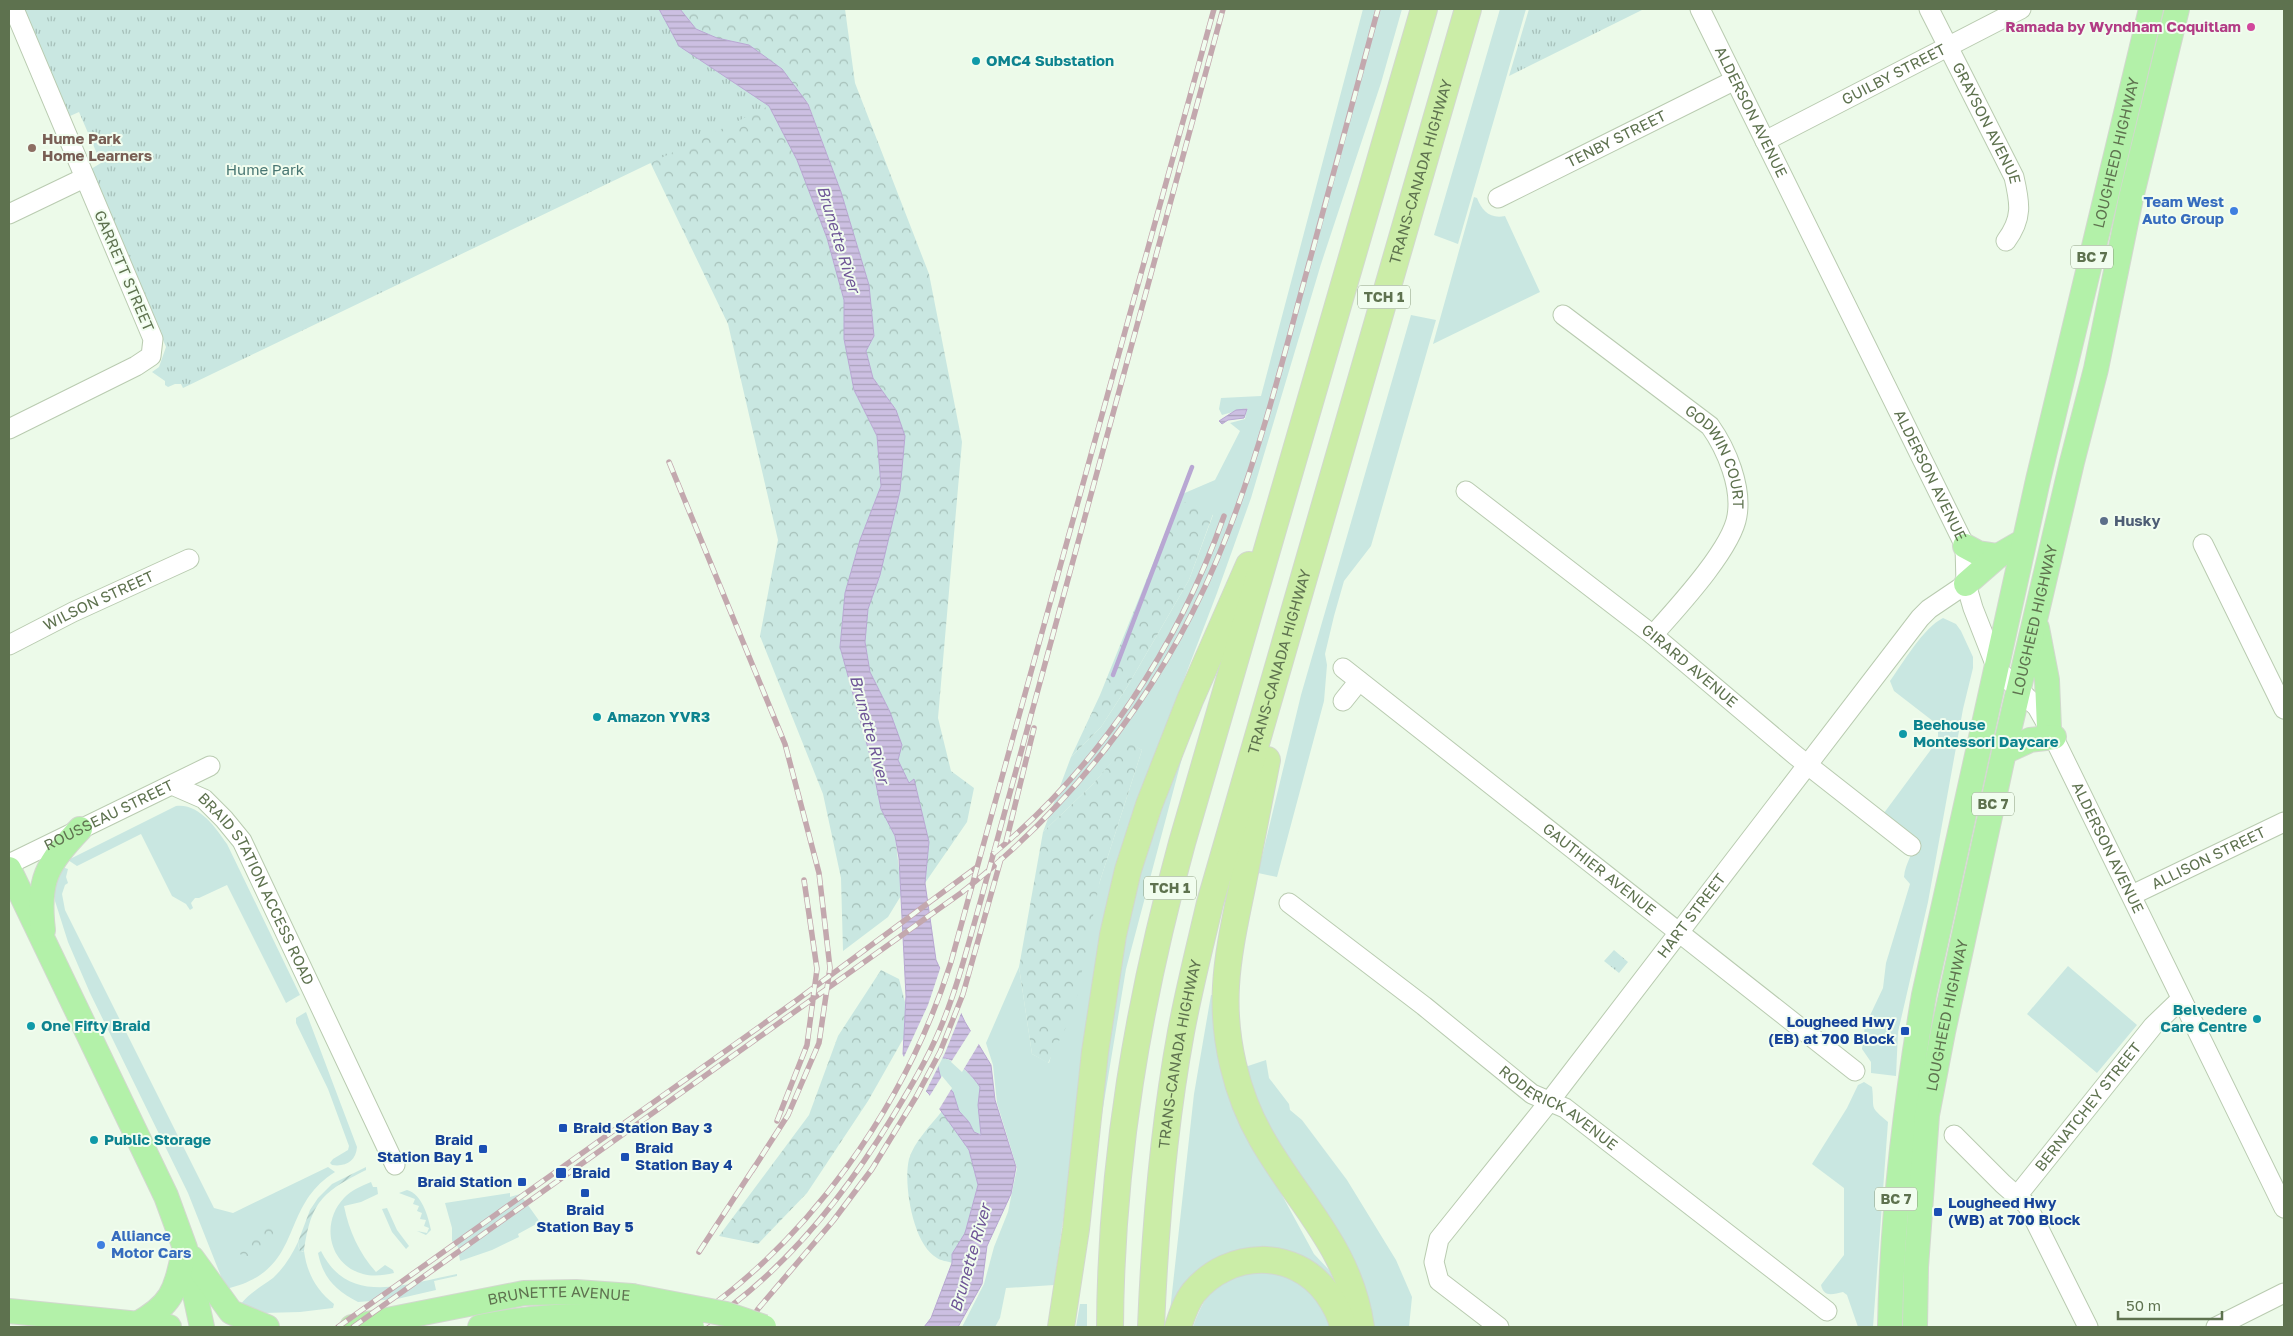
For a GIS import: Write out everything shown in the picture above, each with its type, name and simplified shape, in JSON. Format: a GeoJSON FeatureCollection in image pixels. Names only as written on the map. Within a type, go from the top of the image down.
{"type":"FeatureCollection","features":[{"type":"Feature","properties":{"kind":"highway","name":"TCH 1"},"geometry":{"type":"LineString","coordinates":[[1110,1327],[1117,1177],[1130,1071],[1148,974],[1182,843],[1424,9]]}},
{"type":"Feature","properties":{"kind":"highway","name":"TRANS-CANADA HIGHWAY"},"geometry":{"type":"LineString","coordinates":[[1151,1327],[1160,1190],[1168,1111],[1181,1032],[1210,903],[1468,9]]}},
{"type":"Feature","properties":{"kind":"highway"},"geometry":{"type":"LineString","coordinates":[[1061,1327],[1076,1230],[1097,1042],[1113,936],[1128,870],[1149,805],[1190,700],[1294,462]]}},
{"type":"Feature","properties":{"kind":"highway"},"geometry":{"type":"LineString","coordinates":[[1301,585],[1230,950],[1226,987],[1226,1016],[1237,1080],[1250,1115],[1279,1167],[1332,1243],[1349,1278],[1361,1327]]}},
{"type":"Feature","properties":{"kind":"highway"},"geometry":{"type":"LineString","coordinates":[[1178,1327],[1184,1310],[1193,1294],[1203,1283],[1230,1266],[1244,1261],[1260,1259],[1294,1265],[1308,1274],[1321,1286],[1334,1303],[1343,1327]]}},
{"type":"Feature","properties":{"kind":"main road","name":"LOUGHEED HIGHWAY"},"geometry":{"type":"LineString","coordinates":[[1890,1327],[1891,1263],[1898,1178],[1909,1082],[1924,995],[2024,541],[2151,9]]}},
{"type":"Feature","properties":{"kind":"main road","name":"LOUGHEED HIGHWAY"},"geometry":{"type":"LineString","coordinates":[[1915,1327],[1916,1267],[1927,1115],[1943,1032],[2035,616],[2094,378],[2131,198],[2177,9]]}},
{"type":"Feature","properties":{"kind":"main road"},"geometry":{"type":"LineString","coordinates":[[1966,584],[1998,556],[2024,541]]}},
{"type":"Feature","properties":{"kind":"main road"},"geometry":{"type":"LineString","coordinates":[[1965,546],[1978,553],[1998,556]]}},
{"type":"Feature","properties":{"kind":"main road"},"geometry":{"type":"LineString","coordinates":[[2004,752],[2052,732],[2047,680],[2035,616]]}},
{"type":"Feature","properties":{"kind":"main road"},"geometry":{"type":"LineString","coordinates":[[44,942],[41,904],[45,877],[53,859],[80,829]]}},
{"type":"Feature","properties":{"kind":"main road"},"geometry":{"type":"LineString","coordinates":[[9,869],[166,1196],[186,1248],[202,1327]]}},
{"type":"Feature","properties":{"kind":"main road"},"geometry":{"type":"LineString","coordinates":[[137,1324],[165,1305],[176,1284],[186,1248]]}},
{"type":"Feature","properties":{"kind":"main road"},"geometry":{"type":"LineString","coordinates":[[186,1248],[231,1312],[267,1327]]}},
{"type":"Feature","properties":{"kind":"main road","name":"BRUNETTE AVENUE"},"geometry":{"type":"LineString","coordinates":[[352,1327],[524,1293],[576,1292],[692,1327]]}},
{"type":"Feature","properties":{"kind":"main road","name":"BRUNETTE AVENUE"},"geometry":{"type":"LineString","coordinates":[[480,1327],[626,1306],[726,1314],[764,1327]]}},
{"type":"Feature","properties":{"kind":"main road"},"geometry":{"type":"LineString","coordinates":[[9,1311],[169,1327]]}},
{"type":"Feature","properties":{"kind":"street"},"geometry":{"type":"LineString","coordinates":[[9,214],[84,178],[14,9]]}},
{"type":"Feature","properties":{"kind":"street","name":"ALDERSON AVENUE"},"geometry":{"type":"LineString","coordinates":[[1700,9],[1965,546],[1966,584],[1973,608],[1997,669],[2037,707],[2052,732],[2284,1208]]}},
{"type":"Feature","properties":{"kind":"street","name":"GRAYSON AVENUE"},"geometry":{"type":"LineString","coordinates":[[1929,9],[2014,177],[2019,214],[2015,229],[2006,241]]}},
{"type":"Feature","properties":{"kind":"street","name":"GUILBY STREET"},"geometry":{"type":"LineString","coordinates":[[1765,141],[2022,9]]}},
{"type":"Feature","properties":{"kind":"street","name":"TENBY STREET"},"geometry":{"type":"LineString","coordinates":[[1498,198],[1735,80]]}},
{"type":"Feature","properties":{"kind":"street","name":"GARRETT STREET"},"geometry":{"type":"LineString","coordinates":[[9,429],[110,380],[151,356],[153,340],[84,178]]}},
{"type":"Feature","properties":{"kind":"street","name":"GODWIN COURT"},"geometry":{"type":"LineString","coordinates":[[1563,315],[1710,426],[1726,452],[1737,491],[1737,518],[1723,548],[1653,635]]}},
{"type":"Feature","properties":{"kind":"street","name":"GIRARD AVENUE"},"geometry":{"type":"LineString","coordinates":[[1466,491],[1653,635],[1808,766],[1911,846]]}},
{"type":"Feature","properties":{"kind":"street"},"geometry":{"type":"LineString","coordinates":[[2203,544],[2284,709]]}},
{"type":"Feature","properties":{"kind":"street","name":"WILSON STREET"},"geometry":{"type":"LineString","coordinates":[[9,645],[189,559]]}},
{"type":"Feature","properties":{"kind":"street","name":"HART STREET"},"geometry":{"type":"LineString","coordinates":[[1499,1327],[1439,1281],[1434,1262],[1439,1239],[1550,1102],[1920,618],[1929,609],[1966,584]]}},
{"type":"Feature","properties":{"kind":"street","name":"GAUTHIER AVENUE"},"geometry":{"type":"LineString","coordinates":[[1343,668],[1855,1071]]}},
{"type":"Feature","properties":{"kind":"street"},"geometry":{"type":"LineString","coordinates":[[1343,701],[1359,681]]}},
{"type":"Feature","properties":{"kind":"street","name":"ROUSSEAU STREET"},"geometry":{"type":"LineString","coordinates":[[9,864],[210,766]]}},
{"type":"Feature","properties":{"kind":"street","name":"BRAID STATION ACCESS ROAD"},"geometry":{"type":"LineString","coordinates":[[172,785],[204,799],[242,841],[323,1012],[357,1114],[390,1168]]}},
{"type":"Feature","properties":{"kind":"street","name":"ALLISON STREET"},"geometry":{"type":"LineString","coordinates":[[2132,896],[2284,822]]}},
{"type":"Feature","properties":{"kind":"street","name":"RODERICK AVENUE"},"geometry":{"type":"LineString","coordinates":[[1289,903],[1424,1006],[1532,1094],[1565,1108],[1826,1311]]}},
{"type":"Feature","properties":{"kind":"street","name":"BERNATCHEY STREET"},"geometry":{"type":"LineString","coordinates":[[2018,1196],[2153,1026],[2181,999]]}},
{"type":"Feature","properties":{"kind":"street"},"geometry":{"type":"LineString","coordinates":[[1954,1135],[2027,1206],[2088,1327]]}},
{"type":"Feature","properties":{"kind":"street"},"geometry":{"type":"LineString","coordinates":[[2216,1327],[2284,1293]]}},
{"type":"Feature","properties":{"kind":"green space","name":"Hume Park"},"geometry":{"type":"Polygon","coordinates":[[[22,9],[659,9],[679,46],[769,106],[183,388],[181,384],[168,387],[165,385],[165,381],[152,372],[159,367],[166,347],[91,169],[101,163],[79,112],[70,116],[22,9]]]}},
{"type":"Feature","properties":{"kind":"green space"},"geometry":{"type":"Polygon","coordinates":[[[659,9],[679,46],[769,106],[797,160],[827,238],[844,300],[844,339],[854,390],[877,436],[881,486],[860,540],[845,593],[840,647],[871,759],[881,809],[895,836],[902,894],[888,917],[843,951],[841,878],[823,794],[760,636],[778,540],[728,324],[650,162],[534,218],[659,9]]]}},
{"type":"Feature","properties":{"kind":"green space"},"geometry":{"type":"Polygon","coordinates":[[[680,9],[845,9],[855,83],[929,274],[962,442],[938,718],[951,771],[974,788],[967,822],[925,883],[929,842],[914,779],[909,784],[898,760],[890,712],[870,672],[865,642],[868,609],[880,575],[896,410],[873,378],[866,351],[874,336],[869,285],[841,192],[808,103],[749,45],[717,38],[695,29],[680,9]]]}},
{"type":"Feature","properties":{"kind":"green space"},"geometry":{"type":"Polygon","coordinates":[[[1363,9],[1402,9],[1381,83],[1321,264],[1251,498],[1155,755],[1070,1170],[1054,1285],[1006,1288],[1000,1318],[995,1327],[962,1327],[984,1284],[994,1247],[1008,1212],[1017,1168],[997,1103],[993,1065],[986,1043],[1019,967],[1032,1054],[1049,1063],[1100,881],[1142,750],[1128,743],[1093,784],[1043,832],[1071,757],[1101,727],[1127,687],[1189,580],[1213,515],[1196,505],[1177,504],[1180,495],[1215,480],[1240,431],[1230,423],[1245,419],[1247,408],[1222,415],[1219,409],[1221,398],[1261,396],[1363,9]]]}},
{"type":"Feature","properties":{"kind":"green space"},"geometry":{"type":"Polygon","coordinates":[[[1500,9],[1526,9],[1458,244],[1434,235],[1500,9]]]}},
{"type":"Feature","properties":{"kind":"green space"},"geometry":{"type":"Polygon","coordinates":[[[1529,9],[1644,9],[1509,76],[1529,9]]]}},
{"type":"Feature","properties":{"kind":"green space"},"geometry":{"type":"Polygon","coordinates":[[[1474,197],[1477,198],[1481,207],[1487,213],[1500,217],[1505,216],[1540,292],[1433,344],[1474,197]]]}},
{"type":"Feature","properties":{"kind":"green space"},"geometry":{"type":"Polygon","coordinates":[[[1411,315],[1436,320],[1371,546],[1344,581],[1334,616],[1325,654],[1327,665],[1324,701],[1277,877],[1258,873],[1301,695],[1411,315]]]}},
{"type":"Feature","properties":{"kind":"green space"},"geometry":{"type":"Polygon","coordinates":[[[1188,502],[1204,508],[1213,514],[1189,580],[1127,687],[1101,727],[1071,757],[1100,695],[1177,504],[1188,502]]]}},
{"type":"Feature","properties":{"kind":"green space"},"geometry":{"type":"Polygon","coordinates":[[[1943,618],[1956,624],[1961,631],[1973,657],[1973,668],[1963,709],[1928,902],[1898,1032],[1896,1076],[1871,1073],[1871,1062],[1862,1049],[1865,1026],[1883,988],[1886,963],[1910,884],[1904,877],[1916,837],[1884,813],[1938,740],[1938,725],[1894,691],[1890,681],[1921,638],[1943,618]]]}},
{"type":"Feature","properties":{"kind":"green space"},"geometry":{"type":"Polygon","coordinates":[[[1128,742],[1142,750],[1100,881],[1074,1011],[1048,1063],[1032,1054],[1019,967],[1043,832],[1093,784],[1128,742]]]}},
{"type":"Feature","properties":{"kind":"green space"},"geometry":{"type":"Polygon","coordinates":[[[1178,757],[1182,758],[1126,969],[1102,1114],[1097,1113],[1123,923],[1178,757]]]}},
{"type":"Feature","properties":{"kind":"green space"},"geometry":{"type":"Polygon","coordinates":[[[176,806],[192,808],[199,812],[212,824],[227,844],[300,995],[286,1003],[227,885],[199,898],[195,898],[191,903],[193,908],[190,910],[186,904],[172,896],[141,834],[77,866],[68,860],[176,806]]]}},
{"type":"Feature","properties":{"kind":"green space"},"geometry":{"type":"Polygon","coordinates":[[[62,867],[68,869],[66,877],[68,883],[65,885],[62,894],[65,910],[214,1208],[233,1213],[328,1167],[335,1172],[317,1187],[305,1203],[281,1253],[269,1268],[252,1280],[226,1289],[188,1193],[90,993],[68,942],[55,901],[55,886],[62,867]]]}},
{"type":"Feature","properties":{"kind":"green space"},"geometry":{"type":"Polygon","coordinates":[[[1614,950],[1628,962],[1619,973],[1604,961],[1614,950]]]}},
{"type":"Feature","properties":{"kind":"green space"},"geometry":{"type":"Polygon","coordinates":[[[2068,966],[2137,1025],[2097,1073],[2027,1014],[2068,966]]]}},
{"type":"Feature","properties":{"kind":"green space"},"geometry":{"type":"Polygon","coordinates":[[[881,970],[899,979],[911,1025],[868,1101],[807,1193],[758,1244],[719,1236],[809,1115],[838,1036],[881,970]]]}},
{"type":"Feature","properties":{"kind":"green space"},"geometry":{"type":"Polygon","coordinates":[[[1211,995],[1217,995],[1250,1136],[1314,1254],[1330,1271],[1335,1285],[1275,1250],[1169,1320],[1194,1094],[1211,995]]]}},
{"type":"Feature","properties":{"kind":"green space"},"geometry":{"type":"Polygon","coordinates":[[[306,1012],[357,1147],[355,1156],[349,1162],[342,1165],[332,1165],[330,1163],[348,1150],[349,1146],[328,1089],[296,1023],[296,1018],[306,1012]]]}},
{"type":"Feature","properties":{"kind":"green space"},"geometry":{"type":"Polygon","coordinates":[[[944,1058],[964,1070],[980,1087],[978,1105],[982,1135],[974,1132],[969,1122],[959,1111],[953,1092],[941,1079],[937,1063],[940,1059],[944,1058]]]}},
{"type":"Feature","properties":{"kind":"green space"},"geometry":{"type":"Polygon","coordinates":[[[1266,1060],[1269,1078],[1289,1104],[1290,1110],[1302,1120],[1347,1180],[1396,1260],[1412,1297],[1409,1327],[1372,1327],[1270,1132],[1245,1067],[1266,1060]]]}},
{"type":"Feature","properties":{"kind":"green space"},"geometry":{"type":"Polygon","coordinates":[[[1864,1082],[1872,1087],[1875,1110],[1888,1122],[1873,1327],[1858,1327],[1847,1295],[1843,1292],[1829,1294],[1822,1289],[1821,1285],[1844,1255],[1844,1188],[1812,1164],[1847,1108],[1858,1085],[1864,1082]]]}},
{"type":"Feature","properties":{"kind":"green space"},"geometry":{"type":"Polygon","coordinates":[[[942,1111],[969,1150],[978,1185],[965,1233],[952,1254],[952,1263],[937,1258],[922,1241],[912,1213],[907,1183],[907,1170],[911,1153],[923,1134],[942,1111]]]}},
{"type":"Feature","properties":{"kind":"green space"},"geometry":{"type":"Polygon","coordinates":[[[366,1167],[366,1170],[339,1185],[321,1200],[310,1221],[304,1251],[300,1252],[298,1242],[310,1210],[318,1198],[332,1184],[366,1167]]]}},
{"type":"Feature","properties":{"kind":"green space"},"geometry":{"type":"Polygon","coordinates":[[[371,1182],[373,1187],[377,1187],[378,1194],[361,1202],[344,1206],[346,1215],[352,1233],[370,1265],[376,1272],[385,1265],[393,1270],[394,1273],[371,1275],[351,1269],[342,1262],[332,1242],[330,1231],[332,1219],[337,1208],[350,1193],[371,1182]]]}},
{"type":"Feature","properties":{"kind":"green space"},"geometry":{"type":"Polygon","coordinates":[[[407,1190],[417,1196],[426,1212],[431,1230],[426,1235],[417,1231],[427,1233],[429,1228],[424,1226],[426,1220],[420,1219],[422,1213],[417,1211],[419,1206],[413,1204],[415,1199],[399,1193],[407,1190]]]}},
{"type":"Feature","properties":{"kind":"green space"},"geometry":{"type":"Polygon","coordinates":[[[510,1193],[510,1197],[520,1194],[540,1222],[518,1234],[519,1237],[492,1250],[460,1261],[458,1247],[452,1241],[452,1228],[445,1203],[510,1193]]]}},
{"type":"Feature","properties":{"kind":"green space"},"geometry":{"type":"Polygon","coordinates":[[[387,1208],[397,1230],[409,1246],[406,1249],[392,1232],[382,1209],[387,1208]]]}},
{"type":"Feature","properties":{"kind":"green space"},"geometry":{"type":"Polygon","coordinates":[[[271,1220],[276,1222],[278,1232],[275,1242],[261,1253],[242,1257],[236,1246],[245,1237],[261,1230],[271,1220]]]}},
{"type":"Feature","properties":{"kind":"green space"},"geometry":{"type":"Polygon","coordinates":[[[298,1242],[299,1249],[302,1252],[304,1251],[307,1267],[313,1280],[322,1293],[334,1304],[333,1308],[300,1312],[264,1313],[240,1305],[277,1274],[298,1242]]]}},
{"type":"Feature","properties":{"kind":"green space"},"geometry":{"type":"Polygon","coordinates":[[[321,1251],[333,1269],[347,1280],[363,1286],[400,1286],[457,1274],[457,1276],[434,1281],[436,1290],[397,1299],[358,1302],[343,1293],[327,1277],[320,1262],[318,1253],[321,1251]]]}},
{"type":"Feature","properties":{"kind":"green space"},"geometry":{"type":"Polygon","coordinates":[[[1260,1270],[1297,1279],[1324,1308],[1331,1327],[1193,1327],[1204,1302],[1217,1287],[1235,1277],[1260,1270]]]}},
{"type":"Feature","properties":{"kind":"green space"},"geometry":{"type":"Polygon","coordinates":[[[1080,1304],[1087,1304],[1087,1327],[1076,1327],[1080,1304]]]}},
{"type":"Feature","properties":{"kind":"water","name":"Brunette River"},"geometry":{"type":"Polygon","coordinates":[[[659,9],[680,9],[696,29],[717,38],[749,45],[782,69],[808,104],[841,192],[869,285],[874,336],[866,351],[873,378],[896,410],[905,436],[900,491],[880,575],[868,609],[865,642],[870,672],[890,712],[902,745],[898,760],[909,783],[914,779],[929,842],[925,883],[936,960],[965,1022],[991,1065],[995,1100],[1016,1167],[1011,1194],[987,1246],[982,1284],[958,1327],[924,1327],[931,1318],[952,1263],[952,1254],[965,1233],[978,1185],[969,1150],[929,1094],[916,1081],[903,1054],[906,996],[899,858],[895,836],[881,809],[871,759],[840,647],[845,593],[860,540],[881,486],[877,436],[854,390],[844,339],[844,300],[827,238],[797,160],[769,106],[679,46],[659,9]],[[940,1058],[937,1063],[941,1079],[953,1092],[959,1111],[969,1122],[974,1132],[981,1135],[978,1105],[980,1087],[963,1067],[946,1058],[940,1058]]]}},
{"type":"Feature","properties":{"kind":"water"},"geometry":{"type":"Polygon","coordinates":[[[1247,409],[1244,418],[1228,420],[1222,424],[1219,421],[1236,410],[1247,409]]]}},
{"type":"Feature","properties":{"kind":"pier"},"geometry":{"type":"Polygon","coordinates":[[[941,966],[962,1011],[945,1053],[925,1093],[913,1082],[903,1059],[928,1005],[941,966]]]}},
{"type":"Feature","properties":{"kind":"pier"},"geometry":{"type":"Polygon","coordinates":[[[972,1029],[980,1042],[962,1072],[951,1062],[972,1029]]]}},
{"type":"Feature","properties":{"kind":"pier"},"geometry":{"type":"Polygon","coordinates":[[[942,1076],[952,1088],[938,1111],[929,1097],[942,1076]]]}},
{"type":"Feature","properties":{"kind":"waterway"},"geometry":{"type":"LineString","coordinates":[[1113,675],[1192,467]]}},
{"type":"Feature","properties":{"kind":"railway"},"geometry":{"type":"LineString","coordinates":[[681,1327],[727,1294],[770,1255],[810,1213],[847,1167],[879,1119],[908,1068],[932,1015],[951,962],[1214,9]]}},
{"type":"Feature","properties":{"kind":"railway"},"geometry":{"type":"LineString","coordinates":[[701,1327],[730,1306],[784,1259],[832,1205],[854,1176],[906,1095],[930,1052],[946,1014],[962,967],[980,903],[1223,9]]}},
{"type":"Feature","properties":{"kind":"railway"},"geometry":{"type":"LineString","coordinates":[[353,1327],[961,893],[1005,856],[1045,817],[1083,776],[1118,732],[1150,686],[1179,638],[1205,587],[1238,506],[1275,389],[1378,9]]}},
{"type":"Feature","properties":{"kind":"railway"},"geometry":{"type":"LineString","coordinates":[[669,462],[785,744],[819,873],[830,968],[819,1043],[788,1115],[752,1171]]}},
{"type":"Feature","properties":{"kind":"railway"},"geometry":{"type":"LineString","coordinates":[[993,854],[1032,820],[1068,782],[1101,743],[1131,701],[1159,657],[1184,611],[1224,516]]}},
{"type":"Feature","properties":{"kind":"railway"},"geometry":{"type":"LineString","coordinates":[[1006,842],[1034,728]]}},
{"type":"Feature","properties":{"kind":"railway"},"geometry":{"type":"LineString","coordinates":[[747,1327],[758,1309],[833,1221],[872,1169],[916,1097],[940,1052],[963,994],[1001,859]]}},
{"type":"Feature","properties":{"kind":"railway"},"geometry":{"type":"LineString","coordinates":[[338,1327],[797,1000],[977,867]]}},
{"type":"Feature","properties":{"kind":"railway"},"geometry":{"type":"LineString","coordinates":[[777,1121],[807,1045],[817,969],[804,880]]}},
{"type":"Feature","properties":{"kind":"railway"},"geometry":{"type":"LineString","coordinates":[[699,1252],[755,1166]]}},
{"type":"Feature","properties":{"kind":"place","name":"Ramada by Wyndham Coquitlam"},"geometry":{"type":"Point","coordinates":[2251,27]}},
{"type":"Feature","properties":{"kind":"place","name":"OMC4 Substation"},"geometry":{"type":"Point","coordinates":[976,61]}},
{"type":"Feature","properties":{"kind":"place","name":"Hume Park Home Learners"},"geometry":{"type":"Point","coordinates":[32,148]}},
{"type":"Feature","properties":{"kind":"place","name":"Team West Auto Group"},"geometry":{"type":"Point","coordinates":[2234,211]}},
{"type":"Feature","properties":{"kind":"place","name":"Husky"},"geometry":{"type":"Point","coordinates":[2104,521]}},
{"type":"Feature","properties":{"kind":"place","name":"Amazon YVR3"},"geometry":{"type":"Point","coordinates":[597,717]}},
{"type":"Feature","properties":{"kind":"place","name":"Beehouse Montessori Daycare"},"geometry":{"type":"Point","coordinates":[1903,734]}},
{"type":"Feature","properties":{"kind":"place","name":"Belvedere Care Centre"},"geometry":{"type":"Point","coordinates":[2257,1019]}},
{"type":"Feature","properties":{"kind":"place","name":"One Fifty Braid"},"geometry":{"type":"Point","coordinates":[31,1026]}},
{"type":"Feature","properties":{"kind":"place","name":"Lougheed Hwy (EB) at 700 Block"},"geometry":{"type":"Point","coordinates":[1905,1031]}},
{"type":"Feature","properties":{"kind":"place","name":"Braid Station Bay 3"},"geometry":{"type":"Point","coordinates":[563,1128]}},
{"type":"Feature","properties":{"kind":"place","name":"Public Storage"},"geometry":{"type":"Point","coordinates":[94,1140]}},
{"type":"Feature","properties":{"kind":"place","name":"Braid Station Bay 1"},"geometry":{"type":"Point","coordinates":[483,1149]}},
{"type":"Feature","properties":{"kind":"place","name":"Braid Station Bay 4"},"geometry":{"type":"Point","coordinates":[625,1157]}},
{"type":"Feature","properties":{"kind":"place","name":"Braid"},"geometry":{"type":"Point","coordinates":[561,1173]}},
{"type":"Feature","properties":{"kind":"place","name":"Braid Station"},"geometry":{"type":"Point","coordinates":[522,1182]}},
{"type":"Feature","properties":{"kind":"place","name":"Braid Station Bay 5"},"geometry":{"type":"Point","coordinates":[585,1193]}},
{"type":"Feature","properties":{"kind":"place","name":"Lougheed Hwy (WB) at 700 Block"},"geometry":{"type":"Point","coordinates":[1938,1212]}},
{"type":"Feature","properties":{"kind":"place","name":"Alliance Motor Cars"},"geometry":{"type":"Point","coordinates":[101,1245]}}]}
